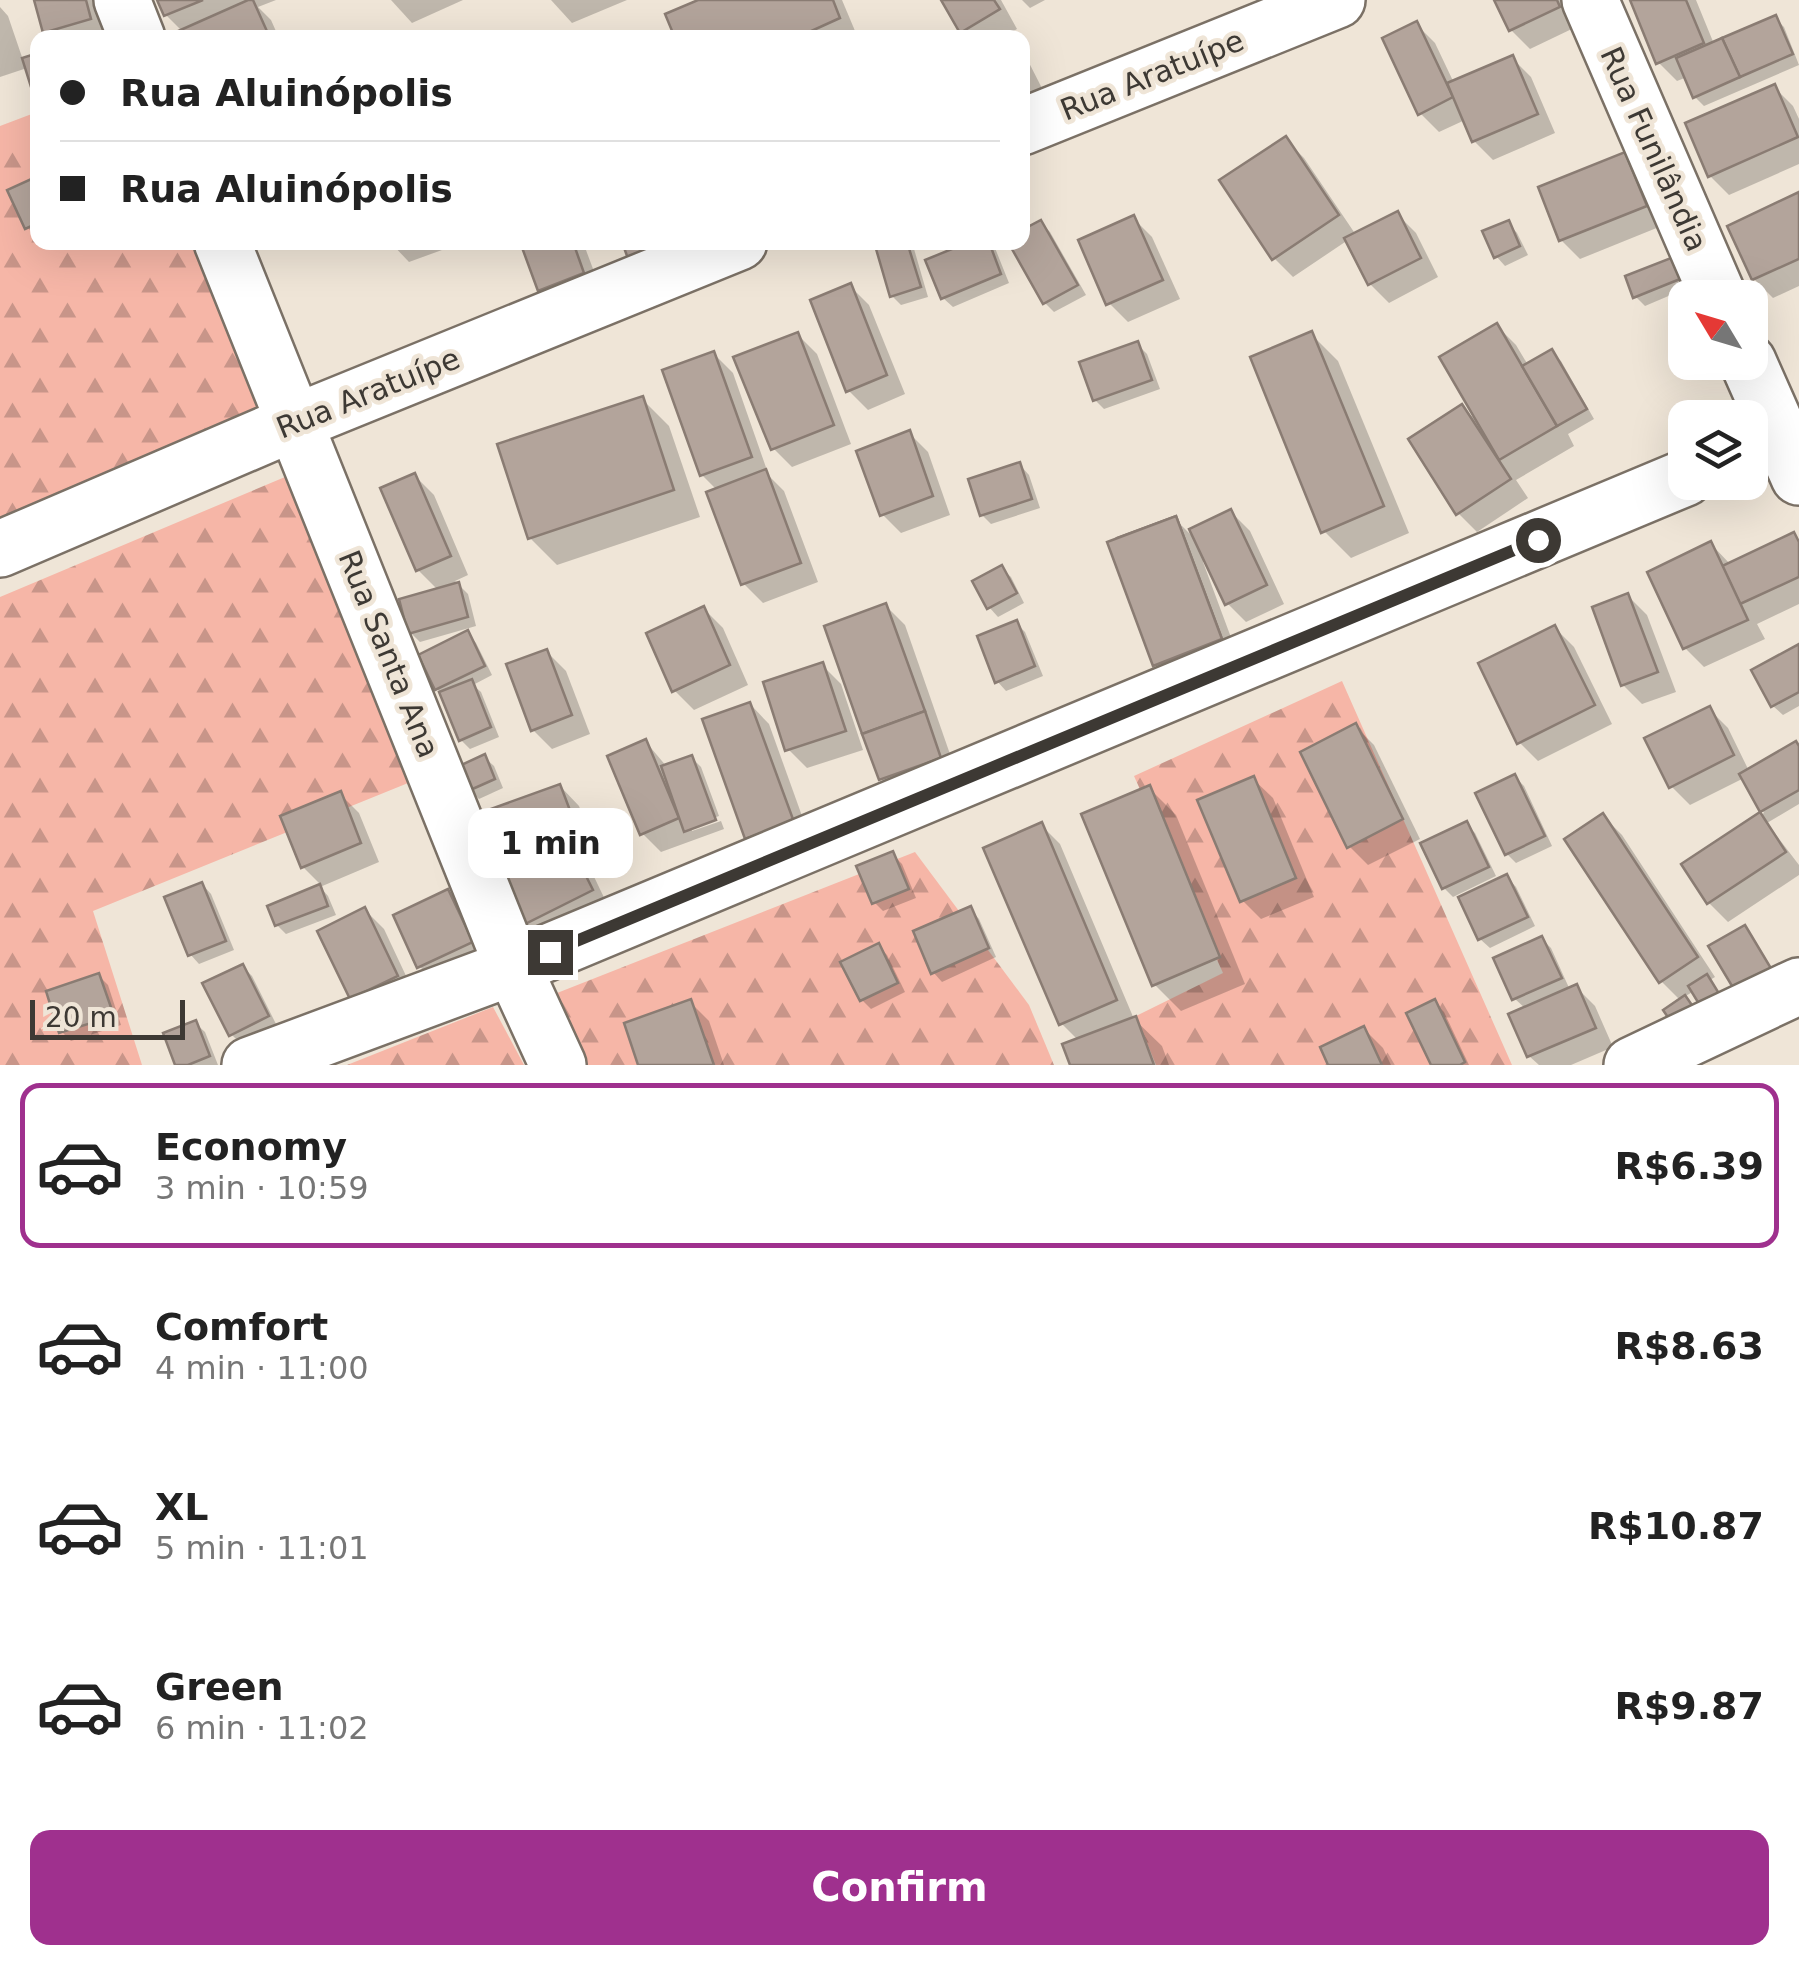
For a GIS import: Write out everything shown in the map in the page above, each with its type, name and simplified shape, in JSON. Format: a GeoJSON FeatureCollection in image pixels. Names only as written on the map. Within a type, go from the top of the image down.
{"type":"FeatureCollection","features":[{"type":"Feature","properties":{"kind":"street"},"geometry":{"type":"LineString","coordinates":[[122,0],[134,30]]}},
{"type":"Feature","properties":{"kind":"street","name":"Rua Aratuípe"},"geometry":{"type":"LineString","coordinates":[[1030,125],[1337,0]]}},
{"type":"Feature","properties":{"kind":"street","name":"Rua Funilândia"},"geometry":{"type":"LineString","coordinates":[[1590,0],[1712,280]]}},
{"type":"Feature","properties":{"kind":"street","name":"Rua Santa Ana"},"geometry":{"type":"LineString","coordinates":[[225,250],[513,967],[558,1065]]}},
{"type":"Feature","properties":{"kind":"street","name":"Rua Aratuípe"},"geometry":{"type":"LineString","coordinates":[[0,549],[296,422],[719,250]]}},
{"type":"Feature","properties":{"kind":"street"},"geometry":{"type":"LineString","coordinates":[[1755,380],[1782,449]]}},
{"type":"Feature","properties":{"kind":"street"},"geometry":{"type":"LineString","coordinates":[[250,1065],[513,967],[1668,485]]}},
{"type":"Feature","properties":{"kind":"street"},"geometry":{"type":"LineString","coordinates":[[1632,1065],[1799,986]]}},
{"type":"Feature","properties":{"kind":"green space"},"geometry":{"type":"Polygon","coordinates":[[[30,115],[30,250],[196,250],[261,410],[0,523],[0,126],[30,115]]]}},
{"type":"Feature","properties":{"kind":"green space"},"geometry":{"type":"Polygon","coordinates":[[[285,477],[418,779],[93,911],[142,1065],[0,1065],[0,597],[285,477]]]}},
{"type":"Feature","properties":{"kind":"green space"},"geometry":{"type":"Polygon","coordinates":[[[1342,681],[1512,1065],[1156,1065],[1136,1016],[1223,973],[1134,776],[1342,681]]]}},
{"type":"Feature","properties":{"kind":"green space"},"geometry":{"type":"Polygon","coordinates":[[[915,852],[1029,1005],[1054,1065],[582,1065],[552,995],[915,852]]]}},
{"type":"Feature","properties":{"kind":"green space"},"geometry":{"type":"Polygon","coordinates":[[[493,1007],[524,1065],[347,1065],[493,1007]]]}},
{"type":"Feature","properties":{"kind":"building"},"geometry":{"type":"Polygon","coordinates":[[[34,0],[86,0],[91,19],[42,30],[34,0]]]}},
{"type":"Feature","properties":{"kind":"building"},"geometry":{"type":"Polygon","coordinates":[[[157,0],[203,0],[164,16],[157,0]]]}},
{"type":"Feature","properties":{"kind":"building"},"geometry":{"type":"Polygon","coordinates":[[[253,0],[266,30],[180,30],[253,0]]]}},
{"type":"Feature","properties":{"kind":"building"},"geometry":{"type":"Polygon","coordinates":[[[698,0],[833,0],[840,18],[814,30],[672,30],[665,14],[698,0]]]}},
{"type":"Feature","properties":{"kind":"building"},"geometry":{"type":"Polygon","coordinates":[[[941,0],[994,0],[1000,9],[965,30],[958,30],[941,0]]]}},
{"type":"Feature","properties":{"kind":"building"},"geometry":{"type":"Polygon","coordinates":[[[1494,0],[1557,0],[1560,7],[1509,31],[1494,0]]]}},
{"type":"Feature","properties":{"kind":"building"},"geometry":{"type":"Polygon","coordinates":[[[1630,0],[1686,0],[1704,43],[1656,64],[1630,0]]]}},
{"type":"Feature","properties":{"kind":"building"},"geometry":{"type":"Polygon","coordinates":[[[1776,15],[1793,54],[1740,77],[1722,38],[1776,15]]]}},
{"type":"Feature","properties":{"kind":"building"},"geometry":{"type":"Polygon","coordinates":[[[1417,21],[1453,97],[1418,115],[1382,38],[1417,21]]]}},
{"type":"Feature","properties":{"kind":"building"},"geometry":{"type":"Polygon","coordinates":[[[1722,38],[1740,77],[1693,98],[1676,58],[1722,38]]]}},
{"type":"Feature","properties":{"kind":"building"},"geometry":{"type":"Polygon","coordinates":[[[1513,55],[1538,114],[1472,142],[1447,83],[1513,55]]]}},
{"type":"Feature","properties":{"kind":"building"},"geometry":{"type":"Polygon","coordinates":[[[30,56],[30,84],[22,58],[30,56]]]}},
{"type":"Feature","properties":{"kind":"building"},"geometry":{"type":"Polygon","coordinates":[[[1775,84],[1798,137],[1708,177],[1685,123],[1775,84]]]}},
{"type":"Feature","properties":{"kind":"building"},"geometry":{"type":"Polygon","coordinates":[[[1286,136],[1339,215],[1272,260],[1219,180],[1286,136]]]}},
{"type":"Feature","properties":{"kind":"building"},"geometry":{"type":"Polygon","coordinates":[[[1625,152],[1647,206],[1559,241],[1538,187],[1625,152]]]}},
{"type":"Feature","properties":{"kind":"building"},"geometry":{"type":"Polygon","coordinates":[[[30,180],[30,227],[25,229],[7,190],[30,180]]]}},
{"type":"Feature","properties":{"kind":"building"},"geometry":{"type":"Polygon","coordinates":[[[1799,192],[1799,259],[1752,280],[1727,226],[1799,192]]]}},
{"type":"Feature","properties":{"kind":"building"},"geometry":{"type":"Polygon","coordinates":[[[1398,211],[1421,258],[1368,285],[1344,238],[1398,211]]]}},
{"type":"Feature","properties":{"kind":"building"},"geometry":{"type":"Polygon","coordinates":[[[1134,215],[1163,280],[1106,305],[1078,240],[1134,215]]]}},
{"type":"Feature","properties":{"kind":"building"},"geometry":{"type":"Polygon","coordinates":[[[1041,220],[1078,285],[1043,304],[1013,250],[1030,250],[1030,226],[1041,220]]]}},
{"type":"Feature","properties":{"kind":"building"},"geometry":{"type":"Polygon","coordinates":[[[1509,220],[1520,246],[1494,258],[1482,231],[1509,220]]]}},
{"type":"Feature","properties":{"kind":"building"},"geometry":{"type":"Polygon","coordinates":[[[523,250],[576,250],[584,273],[538,291],[523,250]]]}},
{"type":"Feature","properties":{"kind":"building"},"geometry":{"type":"Polygon","coordinates":[[[625,250],[661,250],[662,254],[631,267],[625,250]]]}},
{"type":"Feature","properties":{"kind":"building"},"geometry":{"type":"Polygon","coordinates":[[[876,250],[909,250],[921,287],[890,297],[876,250]]]}},
{"type":"Feature","properties":{"kind":"building"},"geometry":{"type":"Polygon","coordinates":[[[949,250],[992,250],[1001,274],[941,299],[925,260],[949,250]]]}},
{"type":"Feature","properties":{"kind":"building"},"geometry":{"type":"Polygon","coordinates":[[[1676,256],[1685,277],[1668,280],[1668,284],[1633,298],[1625,276],[1676,256]]]}},
{"type":"Feature","properties":{"kind":"building"},"geometry":{"type":"Polygon","coordinates":[[[851,283],[887,375],[846,392],[810,300],[851,283]]]}},
{"type":"Feature","properties":{"kind":"building"},"geometry":{"type":"Polygon","coordinates":[[[1497,323],[1557,426],[1499,460],[1439,357],[1497,323]]]}},
{"type":"Feature","properties":{"kind":"building"},"geometry":{"type":"Polygon","coordinates":[[[1312,331],[1384,506],[1321,533],[1250,357],[1312,331]]]}},
{"type":"Feature","properties":{"kind":"building"},"geometry":{"type":"Polygon","coordinates":[[[798,332],[834,425],[771,450],[733,357],[798,332]]]}},
{"type":"Feature","properties":{"kind":"building"},"geometry":{"type":"Polygon","coordinates":[[[1138,341],[1152,380],[1093,401],[1079,362],[1138,341]]]}},
{"type":"Feature","properties":{"kind":"building"},"geometry":{"type":"Polygon","coordinates":[[[1552,349],[1587,409],[1557,426],[1522,366],[1552,349]]]}},
{"type":"Feature","properties":{"kind":"building"},"geometry":{"type":"Polygon","coordinates":[[[714,351],[752,457],[700,476],[662,370],[714,351]]]}},
{"type":"Feature","properties":{"kind":"building"},"geometry":{"type":"Polygon","coordinates":[[[643,396],[674,490],[528,539],[497,444],[643,396]]]}},
{"type":"Feature","properties":{"kind":"building"},"geometry":{"type":"Polygon","coordinates":[[[1462,404],[1511,479],[1456,515],[1408,439],[1462,404]]]}},
{"type":"Feature","properties":{"kind":"building"},"geometry":{"type":"Polygon","coordinates":[[[910,430],[933,496],[880,516],[856,451],[910,430]]]}},
{"type":"Feature","properties":{"kind":"building"},"geometry":{"type":"Polygon","coordinates":[[[1020,462],[1032,499],[980,516],[968,479],[1020,462]]]}},
{"type":"Feature","properties":{"kind":"building"},"geometry":{"type":"Polygon","coordinates":[[[766,469],[801,563],[741,585],[706,492],[766,469]]]}},
{"type":"Feature","properties":{"kind":"building"},"geometry":{"type":"Polygon","coordinates":[[[415,473],[451,556],[416,571],[380,488],[415,473]]]}},
{"type":"Feature","properties":{"kind":"building"},"geometry":{"type":"Polygon","coordinates":[[[1231,509],[1267,585],[1225,605],[1189,529],[1231,509]]]}},
{"type":"Feature","properties":{"kind":"building"},"geometry":{"type":"Polygon","coordinates":[[[1176,516],[1222,639],[1163,662],[1117,538],[1176,516]]]}},
{"type":"Feature","properties":{"kind":"building"},"geometry":{"type":"Polygon","coordinates":[[[1176,516],[1222,639],[1153,666],[1107,542],[1176,516]]]}},
{"type":"Feature","properties":{"kind":"building"},"geometry":{"type":"Polygon","coordinates":[[[1794,532],[1799,542],[1799,577],[1740,604],[1722,566],[1794,532]]]}},
{"type":"Feature","properties":{"kind":"building"},"geometry":{"type":"Polygon","coordinates":[[[1711,541],[1748,620],[1683,649],[1647,572],[1711,541]]]}},
{"type":"Feature","properties":{"kind":"building"},"geometry":{"type":"Polygon","coordinates":[[[1002,565],[1017,593],[987,609],[972,581],[1002,565]]]}},
{"type":"Feature","properties":{"kind":"building"},"geometry":{"type":"Polygon","coordinates":[[[459,582],[468,617],[408,634],[399,599],[459,582]]]}},
{"type":"Feature","properties":{"kind":"building"},"geometry":{"type":"Polygon","coordinates":[[[1628,593],[1658,672],[1621,686],[1592,607],[1628,593]]]}},
{"type":"Feature","properties":{"kind":"building"},"geometry":{"type":"Polygon","coordinates":[[[886,603],[925,711],[862,734],[824,626],[886,603]]]}},
{"type":"Feature","properties":{"kind":"building"},"geometry":{"type":"Polygon","coordinates":[[[704,606],[730,665],[672,692],[646,633],[704,606]]]}},
{"type":"Feature","properties":{"kind":"building"},"geometry":{"type":"Polygon","coordinates":[[[1017,620],[1035,666],[995,683],[977,636],[1017,620]]]}},
{"type":"Feature","properties":{"kind":"building"},"geometry":{"type":"Polygon","coordinates":[[[1555,625],[1595,705],[1517,744],[1478,663],[1555,625]]]}},
{"type":"Feature","properties":{"kind":"building"},"geometry":{"type":"Polygon","coordinates":[[[468,630],[485,666],[435,690],[418,655],[468,630]]]}},
{"type":"Feature","properties":{"kind":"building"},"geometry":{"type":"Polygon","coordinates":[[[1799,644],[1799,692],[1771,707],[1751,670],[1799,644]]]}},
{"type":"Feature","properties":{"kind":"building"},"geometry":{"type":"Polygon","coordinates":[[[547,649],[572,715],[531,731],[506,664],[547,649]]]}},
{"type":"Feature","properties":{"kind":"building"},"geometry":{"type":"Polygon","coordinates":[[[823,662],[846,731],[785,751],[763,682],[823,662]]]}},
{"type":"Feature","properties":{"kind":"building"},"geometry":{"type":"Polygon","coordinates":[[[472,679],[491,727],[459,741],[439,692],[472,679]]]}},
{"type":"Feature","properties":{"kind":"building"},"geometry":{"type":"Polygon","coordinates":[[[750,702],[794,822],[745,839],[702,719],[750,702]]]}},
{"type":"Feature","properties":{"kind":"building"},"geometry":{"type":"Polygon","coordinates":[[[1710,706],[1734,755],[1669,788],[1644,738],[1710,706]]]}},
{"type":"Feature","properties":{"kind":"building"},"geometry":{"type":"Polygon","coordinates":[[[925,711],[941,758],[879,780],[862,734],[925,711]]]}},
{"type":"Feature","properties":{"kind":"building"},"geometry":{"type":"Polygon","coordinates":[[[1356,723],[1403,819],[1347,848],[1300,752],[1356,723]]]}},
{"type":"Feature","properties":{"kind":"building"},"geometry":{"type":"Polygon","coordinates":[[[646,739],[679,818],[640,835],[607,756],[646,739]]]}},
{"type":"Feature","properties":{"kind":"building"},"geometry":{"type":"Polygon","coordinates":[[[1796,741],[1799,790],[1760,812],[1739,774],[1796,741]]]}},
{"type":"Feature","properties":{"kind":"building"},"geometry":{"type":"Polygon","coordinates":[[[485,754],[495,779],[468,791],[457,767],[485,754]]]}},
{"type":"Feature","properties":{"kind":"building"},"geometry":{"type":"Polygon","coordinates":[[[692,755],[716,820],[684,832],[661,766],[692,755]]]}},
{"type":"Feature","properties":{"kind":"building"},"geometry":{"type":"Polygon","coordinates":[[[1515,774],[1545,836],[1505,855],[1475,793],[1515,774]]]}},
{"type":"Feature","properties":{"kind":"building"},"geometry":{"type":"Polygon","coordinates":[[[1254,776],[1296,878],[1240,902],[1197,800],[1254,776]]]}},
{"type":"Feature","properties":{"kind":"building"},"geometry":{"type":"Polygon","coordinates":[[[560,784],[574,821],[503,848],[488,810],[560,784]]]}},
{"type":"Feature","properties":{"kind":"building"},"geometry":{"type":"Polygon","coordinates":[[[1150,785],[1220,957],[1152,986],[1081,814],[1150,785]]]}},
{"type":"Feature","properties":{"kind":"building"},"geometry":{"type":"Polygon","coordinates":[[[341,791],[361,843],[301,868],[280,816],[341,791]]]}},
{"type":"Feature","properties":{"kind":"building"},"geometry":{"type":"Polygon","coordinates":[[[1760,812],[1786,852],[1707,904],[1681,864],[1760,812]]]}},
{"type":"Feature","properties":{"kind":"building"},"geometry":{"type":"Polygon","coordinates":[[[1603,813],[1698,957],[1659,983],[1564,839],[1603,813]]]}},
{"type":"Feature","properties":{"kind":"building"},"geometry":{"type":"Polygon","coordinates":[[[1467,821],[1489,867],[1442,889],[1420,843],[1467,821]]]}},
{"type":"Feature","properties":{"kind":"building"},"geometry":{"type":"Polygon","coordinates":[[[1042,822],[1117,1000],[1059,1025],[983,848],[1042,822]]]}},
{"type":"Feature","properties":{"kind":"building"},"geometry":{"type":"Polygon","coordinates":[[[566,836],[593,890],[519,927],[492,873],[566,836]]]}},
{"type":"Feature","properties":{"kind":"building"},"geometry":{"type":"Polygon","coordinates":[[[893,851],[909,889],[872,904],[856,866],[893,851]]]}},
{"type":"Feature","properties":{"kind":"building"},"geometry":{"type":"Polygon","coordinates":[[[1507,874],[1528,917],[1478,940],[1458,897],[1507,874]]]}},
{"type":"Feature","properties":{"kind":"building"},"geometry":{"type":"Polygon","coordinates":[[[202,882],[226,941],[188,956],[164,897],[202,882]]]}},
{"type":"Feature","properties":{"kind":"building"},"geometry":{"type":"Polygon","coordinates":[[[320,884],[328,906],[275,926],[267,906],[320,884]]]}},
{"type":"Feature","properties":{"kind":"building"},"geometry":{"type":"Polygon","coordinates":[[[448,889],[473,942],[417,968],[393,915],[448,889]]]}},
{"type":"Feature","properties":{"kind":"building"},"geometry":{"type":"Polygon","coordinates":[[[971,906],[989,948],[931,974],[913,931],[971,906]]]}},
{"type":"Feature","properties":{"kind":"building"},"geometry":{"type":"Polygon","coordinates":[[[365,907],[398,976],[350,999],[317,931],[365,907]]]}},
{"type":"Feature","properties":{"kind":"building"},"geometry":{"type":"Polygon","coordinates":[[[1745,925],[1778,980],[1741,1001],[1708,946],[1745,925]]]}},
{"type":"Feature","properties":{"kind":"building"},"geometry":{"type":"Polygon","coordinates":[[[1542,936],[1562,978],[1512,1000],[1493,958],[1542,936]]]}},
{"type":"Feature","properties":{"kind":"building"},"geometry":{"type":"Polygon","coordinates":[[[879,943],[898,983],[860,1001],[840,962],[879,943]]]}},
{"type":"Feature","properties":{"kind":"building"},"geometry":{"type":"Polygon","coordinates":[[[243,964],[269,1016],[229,1036],[202,983],[243,964]]]}},
{"type":"Feature","properties":{"kind":"building"},"geometry":{"type":"Polygon","coordinates":[[[99,973],[114,1016],[59,1033],[46,991],[99,973]]]}},
{"type":"Feature","properties":{"kind":"building"},"geometry":{"type":"Polygon","coordinates":[[[1707,974],[1723,1000],[1704,1012],[1688,986],[1707,974]]]}},
{"type":"Feature","properties":{"kind":"building"},"geometry":{"type":"Polygon","coordinates":[[[1577,984],[1596,1028],[1527,1057],[1508,1014],[1577,984]]]}},
{"type":"Feature","properties":{"kind":"building"},"geometry":{"type":"Polygon","coordinates":[[[1685,995],[1700,1017],[1678,1032],[1663,1010],[1685,995]]]}},
{"type":"Feature","properties":{"kind":"building"},"geometry":{"type":"Polygon","coordinates":[[[691,999],[714,1065],[638,1065],[624,1023],[691,999]]]}},
{"type":"Feature","properties":{"kind":"building"},"geometry":{"type":"Polygon","coordinates":[[[1435,999],[1465,1062],[1460,1065],[1431,1065],[1406,1013],[1435,999]]]}},
{"type":"Feature","properties":{"kind":"building"},"geometry":{"type":"Polygon","coordinates":[[[1136,1016],[1154,1065],[1070,1065],[1062,1044],[1136,1016]]]}},
{"type":"Feature","properties":{"kind":"building"},"geometry":{"type":"Polygon","coordinates":[[[196,1020],[210,1056],[188,1065],[175,1065],[163,1033],[196,1020]]]}},
{"type":"Feature","properties":{"kind":"building"},"geometry":{"type":"Polygon","coordinates":[[[1364,1026],[1382,1065],[1328,1065],[1320,1047],[1364,1026]]]}},
{"type":"Feature","properties":{"kind":"route"},"geometry":{"type":"LineString","coordinates":[[550,952],[1538,540]]}}]}
